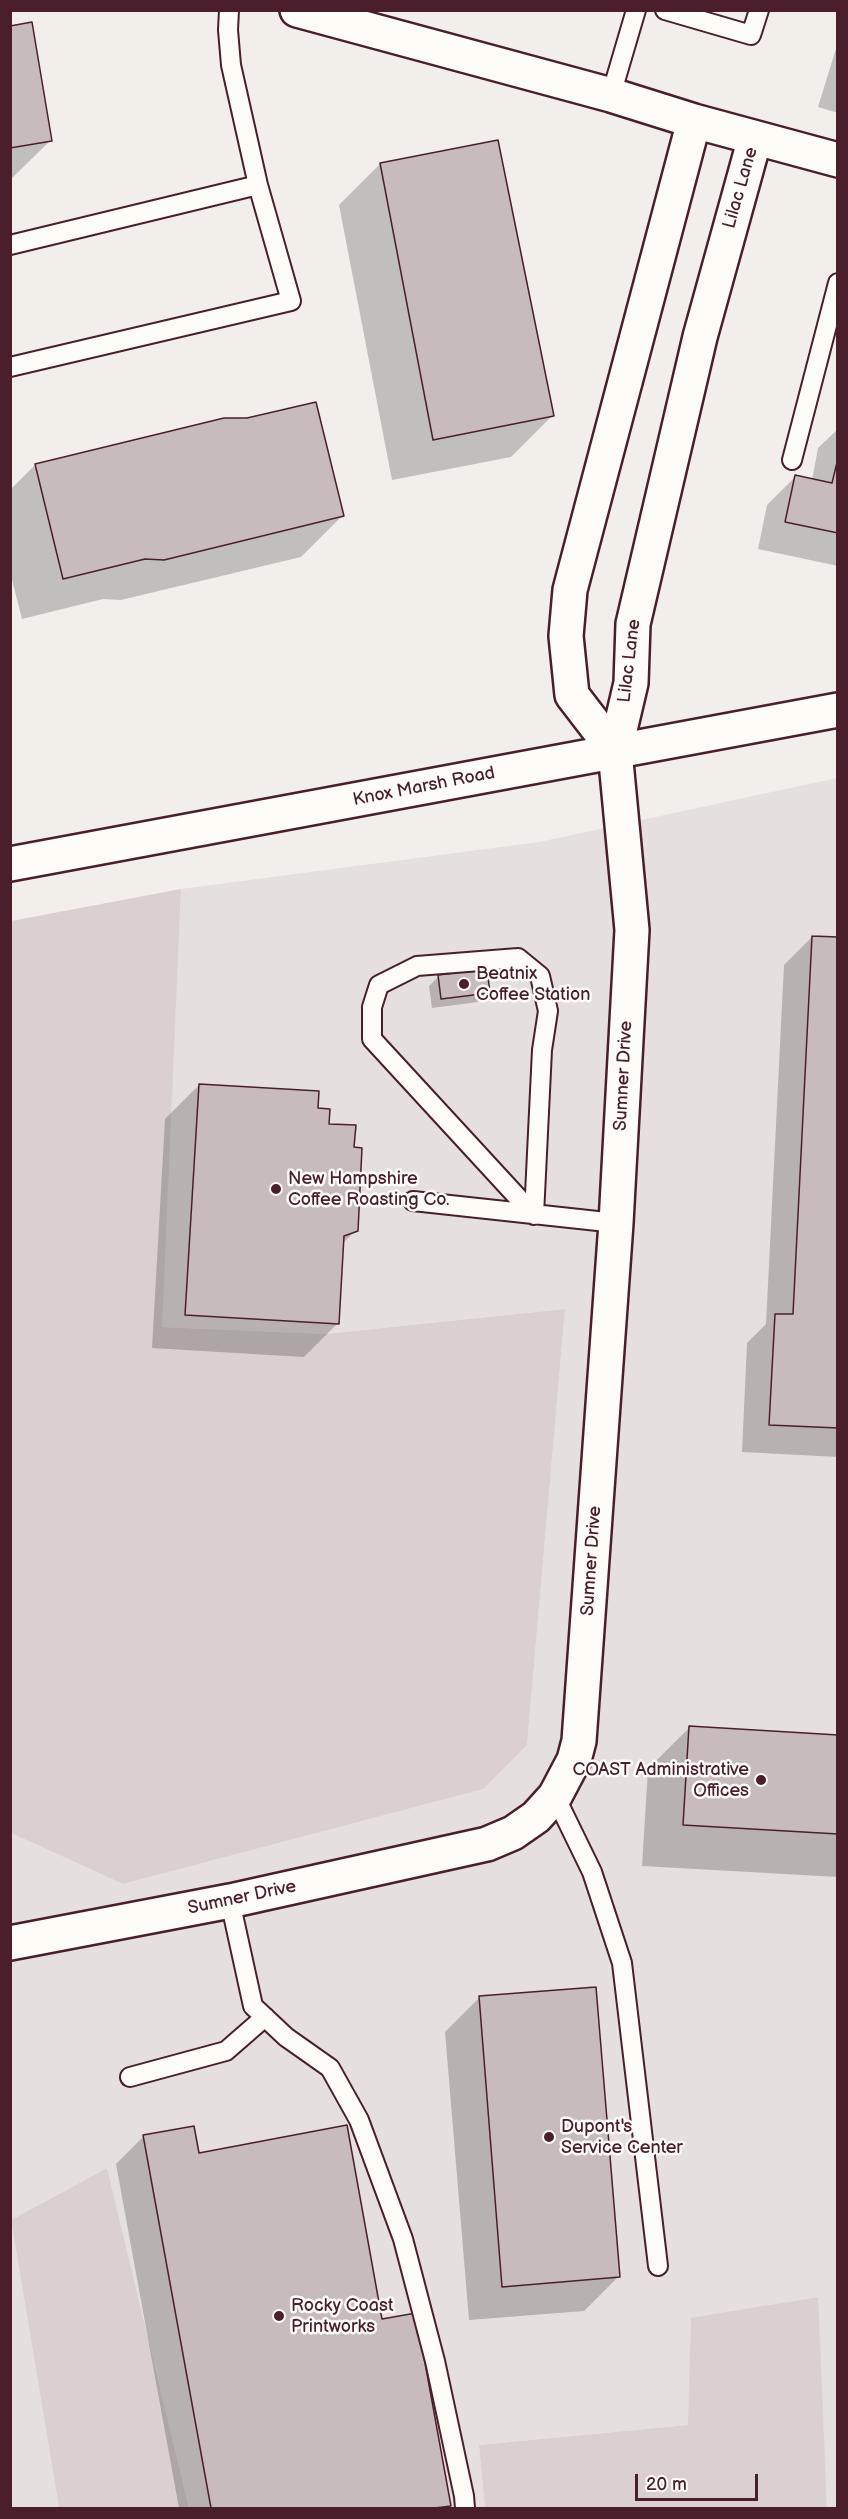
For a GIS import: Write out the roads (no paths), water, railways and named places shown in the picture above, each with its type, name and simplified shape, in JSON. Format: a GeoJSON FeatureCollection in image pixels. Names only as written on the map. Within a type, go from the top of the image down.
{"type":"FeatureCollection","features":[{"type":"Feature","properties":{"kind":"street","name":"Lilac Lane"},"geometry":{"type":"LineString","coordinates":[[297,10],[612,95],[694,121],[837,160]]}},
{"type":"Feature","properties":{"kind":"street"},"geometry":{"type":"LineString","coordinates":[[615,752],[572,695],[566,636],[570,590],[694,121]]}},
{"type":"Feature","properties":{"kind":"street","name":"Lilac Lane"},"geometry":{"type":"LineString","coordinates":[[615,752],[631,683],[633,624],[700,337],[755,138]]}},
{"type":"Feature","properties":{"kind":"street","name":"Knox Marsh Road"},"geometry":{"type":"LineString","coordinates":[[10,864],[837,710]]}},
{"type":"Feature","properties":{"kind":"street","name":"Sumner Drive"},"geometry":{"type":"LineString","coordinates":[[10,1943],[230,1901],[487,1844],[513,1833],[536,1817],[555,1796],[574,1761],[579,1741],[616,1223],[632,930],[615,752]]}},
{"type":"Feature","properties":{"kind":"lane"},"geometry":{"type":"LineString","coordinates":[[10,367],[291,301],[258,185],[231,65],[229,10]]}},
{"type":"Feature","properties":{"kind":"lane"},"geometry":{"type":"LineString","coordinates":[[612,95],[636,10]]}},
{"type":"Feature","properties":{"kind":"lane"},"geometry":{"type":"LineString","coordinates":[[665,10],[752,35],[759,10]]}},
{"type":"Feature","properties":{"kind":"lane"},"geometry":{"type":"LineString","coordinates":[[10,245],[258,185]]}},
{"type":"Feature","properties":{"kind":"lane"},"geometry":{"type":"LineString","coordinates":[[792,460],[837,283]]}},
{"type":"Feature","properties":{"kind":"lane"},"geometry":{"type":"LineString","coordinates":[[518,958],[540,976],[548,1011],[542,1050],[534,1215],[372,1039],[372,1007],[379,984],[417,966],[518,958]]}},
{"type":"Feature","properties":{"kind":"lane"},"geometry":{"type":"LineString","coordinates":[[413,1201],[616,1223]]}},
{"type":"Feature","properties":{"kind":"lane"},"geometry":{"type":"LineString","coordinates":[[555,1796],[592,1872],[621,1963],[658,2266]]}},
{"type":"Feature","properties":{"kind":"lane"},"geometry":{"type":"LineString","coordinates":[[230,1901],[253,2006],[286,2037],[330,2068],[359,2120],[403,2239],[435,2361],[465,2508]]}},
{"type":"Feature","properties":{"kind":"lane"},"geometry":{"type":"LineString","coordinates":[[130,2077],[226,2051],[265,2017]]}},
{"type":"Feature","properties":{"kind":"place","name":"Beatnix Coffee Station"},"geometry":{"type":"Point","coordinates":[464,984]}},
{"type":"Feature","properties":{"kind":"place","name":"New Hampshire Coffee Roasting Co."},"geometry":{"type":"Point","coordinates":[276,1189]}},
{"type":"Feature","properties":{"kind":"place","name":"COAST Administrative Offices"},"geometry":{"type":"Point","coordinates":[761,1780]}},
{"type":"Feature","properties":{"kind":"place","name":"Dupont's Service Center"},"geometry":{"type":"Point","coordinates":[549,2137]}},
{"type":"Feature","properties":{"kind":"place","name":"Rocky Coast Printworks"},"geometry":{"type":"Point","coordinates":[279,2316]}}]}
